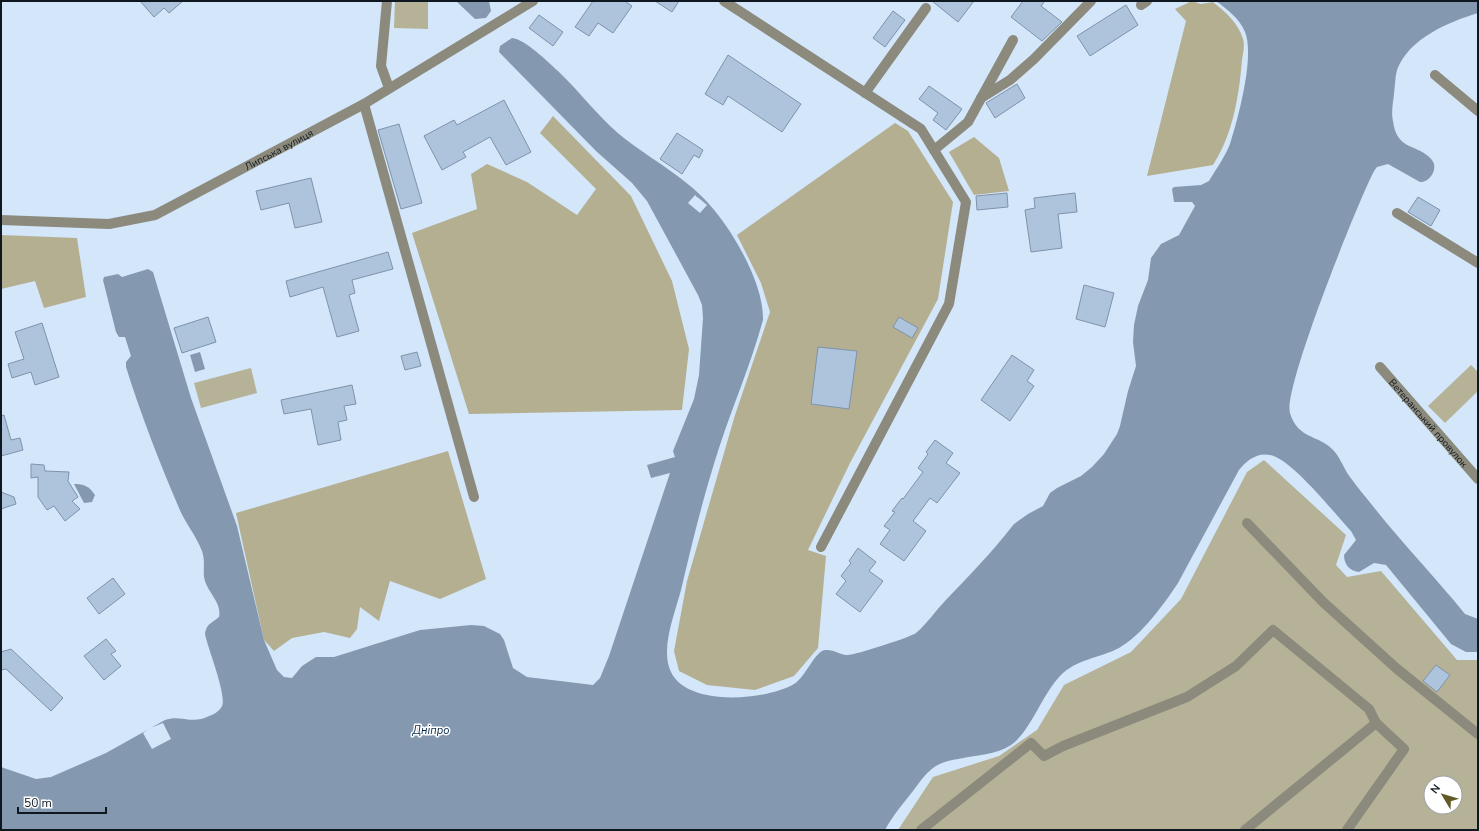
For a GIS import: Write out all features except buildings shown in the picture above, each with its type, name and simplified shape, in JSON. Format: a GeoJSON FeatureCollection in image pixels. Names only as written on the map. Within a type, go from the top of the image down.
{"type":"FeatureCollection","features":[{"type":"Feature","properties":{"kind":"street"},"geometry":{"type":"LineString","coordinates":[[387,1],[381,66],[389,88]]}},
{"type":"Feature","properties":{"kind":"street","name":"Липська вулиця"},"geometry":{"type":"LineString","coordinates":[[1,220],[108,224],[155,214],[364,104],[483,30],[533,1]]}},
{"type":"Feature","properties":{"kind":"street"},"geometry":{"type":"LineString","coordinates":[[724,1],[921,129],[966,202],[949,304],[821,546]]}},
{"type":"Feature","properties":{"kind":"street"},"geometry":{"type":"LineString","coordinates":[[981,98],[1010,80],[1034,59],[1091,1]]}},
{"type":"Feature","properties":{"kind":"street"},"geometry":{"type":"LineString","coordinates":[[865,93],[926,8]]}},
{"type":"Feature","properties":{"kind":"street"},"geometry":{"type":"LineString","coordinates":[[934,150],[968,122],[1013,40]]}},
{"type":"Feature","properties":{"kind":"street"},"geometry":{"type":"LineString","coordinates":[[1435,75],[1478,111]]}},
{"type":"Feature","properties":{"kind":"street"},"geometry":{"type":"LineString","coordinates":[[364,104],[474,497]]}},
{"type":"Feature","properties":{"kind":"street"},"geometry":{"type":"LineString","coordinates":[[1397,213],[1478,263]]}},
{"type":"Feature","properties":{"kind":"street","name":"Ветеранський провулок"},"geometry":{"type":"LineString","coordinates":[[1380,367],[1478,478]]}},
{"type":"Feature","properties":{"kind":"street"},"geometry":{"type":"LineString","coordinates":[[1247,523],[1323,602],[1396,668],[1478,734]]}},
{"type":"Feature","properties":{"kind":"street"},"geometry":{"type":"LineString","coordinates":[[921,830],[1031,743],[1044,756],[1063,746],[1187,697],[1236,666],[1273,630],[1368,709],[1376,723],[1404,749],[1347,830]]}},
{"type":"Feature","properties":{"kind":"street"},"geometry":{"type":"LineString","coordinates":[[1244,830],[1376,723]]}},
{"type":"Feature","properties":{"kind":"path"},"geometry":{"type":"LineString","coordinates":[[697,197],[700,193]]}},
{"type":"Feature","properties":{"kind":"path"},"geometry":{"type":"LineString","coordinates":[[1138,306],[1146,308]]}},
{"type":"Feature","properties":{"kind":"shaded area"},"geometry":{"type":"Polygon","coordinates":[[[395,1],[428,1],[428,29],[394,28],[395,1]]]}},
{"type":"Feature","properties":{"kind":"shaded area"},"geometry":{"type":"Polygon","coordinates":[[[1192,1],[1201,4],[1213,2],[1231,18],[1238,27],[1244,41],[1239,87],[1234,114],[1226,141],[1213,165],[1147,176],[1186,21],[1175,9],[1192,1]]]}},
{"type":"Feature","properties":{"kind":"shaded area"},"geometry":{"type":"Polygon","coordinates":[[[553,116],[631,196],[672,281],[689,349],[682,410],[469,414],[412,233],[477,209],[471,174],[487,164],[527,182],[577,215],[596,189],[540,133],[553,116]]]}},
{"type":"Feature","properties":{"kind":"shaded area"},"geometry":{"type":"Polygon","coordinates":[[[895,123],[908,131],[953,202],[938,299],[850,463],[808,550],[826,556],[818,648],[794,676],[755,690],[707,685],[679,671],[674,651],[687,581],[735,415],[770,312],[761,283],[737,235],[895,123]]]}},
{"type":"Feature","properties":{"kind":"shaded area"},"geometry":{"type":"Polygon","coordinates":[[[974,137],[999,158],[1009,191],[974,195],[949,152],[974,137]]]}},
{"type":"Feature","properties":{"kind":"shaded area"},"geometry":{"type":"Polygon","coordinates":[[[1,235],[77,238],[86,297],[44,308],[35,281],[1,289],[1,235]]]}},
{"type":"Feature","properties":{"kind":"shaded area"},"geometry":{"type":"Polygon","coordinates":[[[1471,365],[1478,372],[1478,391],[1445,423],[1428,406],[1471,365]]]}},
{"type":"Feature","properties":{"kind":"shaded area"},"geometry":{"type":"Polygon","coordinates":[[[251,368],[257,393],[201,408],[194,383],[251,368]]]}},
{"type":"Feature","properties":{"kind":"shaded area"},"geometry":{"type":"Polygon","coordinates":[[[448,451],[486,579],[440,599],[390,581],[379,621],[360,607],[357,629],[350,638],[324,632],[292,638],[274,651],[264,640],[236,513],[448,451]]]}},
{"type":"Feature","properties":{"kind":"shaded area"},"geometry":{"type":"Polygon","coordinates":[[[1264,460],[1346,535],[1336,565],[1347,577],[1381,571],[1457,660],[1478,660],[1478,830],[898,830],[933,777],[999,756],[1037,730],[1064,685],[1131,652],[1181,599],[1247,472],[1264,460]]]}},
{"type":"Feature","properties":{"kind":"water"},"geometry":{"type":"Polygon","coordinates":[[[456,1],[489,1],[491,11],[486,18],[475,19],[456,1]]]}},
{"type":"Feature","properties":{"kind":"water","name":"Дніпро"},"geometry":{"type":"Polygon","coordinates":[[[1216,1],[1478,1],[1478,13],[1455,21],[1420,40],[1403,59],[1397,70],[1392,111],[1395,131],[1403,142],[1421,151],[1432,160],[1434,164],[1434,171],[1430,178],[1420,182],[1388,164],[1377,167],[1374,171],[1353,218],[1309,334],[1291,397],[1290,413],[1298,428],[1334,451],[1353,481],[1395,533],[1465,614],[1478,619],[1478,652],[1466,652],[1451,644],[1386,565],[1374,563],[1359,572],[1350,569],[1346,564],[1344,555],[1356,540],[1351,531],[1290,466],[1279,459],[1265,454],[1252,458],[1239,470],[1178,583],[1159,609],[1136,635],[1119,648],[1081,662],[1066,670],[1047,693],[1024,731],[1011,745],[993,753],[948,761],[933,768],[927,773],[895,814],[885,830],[1,830],[1,767],[36,779],[51,777],[106,753],[165,720],[174,718],[192,720],[201,719],[216,713],[222,706],[223,700],[220,682],[205,634],[208,626],[219,617],[219,607],[205,581],[202,551],[179,508],[157,455],[138,403],[126,367],[126,362],[131,356],[125,337],[119,337],[116,332],[103,280],[104,277],[118,274],[122,277],[148,269],[153,272],[191,398],[237,526],[264,640],[277,670],[284,677],[292,678],[302,666],[316,657],[334,657],[420,630],[471,625],[484,626],[500,634],[504,640],[513,668],[527,677],[593,685],[600,678],[609,656],[670,473],[651,478],[647,465],[675,457],[673,451],[694,399],[699,375],[703,318],[702,305],[647,201],[632,183],[596,151],[499,52],[500,46],[512,38],[523,42],[558,71],[619,134],[682,179],[705,199],[732,235],[748,263],[754,278],[759,292],[763,320],[708,483],[670,628],[667,658],[669,667],[677,680],[690,689],[706,695],[745,697],[781,690],[798,681],[817,655],[825,650],[848,655],[894,642],[916,633],[981,563],[1014,524],[1043,506],[1050,493],[1081,476],[1092,467],[1104,454],[1117,434],[1136,366],[1133,342],[1134,325],[1138,306],[1148,280],[1151,258],[1161,244],[1179,235],[1195,206],[1192,202],[1174,202],[1172,189],[1174,187],[1201,185],[1209,181],[1228,149],[1237,119],[1247,71],[1248,43],[1243,27],[1237,19],[1216,1]]]}},
{"type":"Feature","properties":{"kind":"water"},"geometry":{"type":"Polygon","coordinates":[[[200,352],[205,369],[195,372],[190,355],[200,352]]]}},
{"type":"Feature","properties":{"kind":"water"},"geometry":{"type":"Polygon","coordinates":[[[74,484],[81,484],[91,489],[95,495],[92,502],[84,503],[74,484]]]}},
{"type":"Feature","properties":{"kind":"pier"},"geometry":{"type":"Polygon","coordinates":[[[695,195],[707,205],[700,213],[688,203],[695,195]]]}},
{"type":"Feature","properties":{"kind":"pier"},"geometry":{"type":"Polygon","coordinates":[[[163,723],[171,739],[152,749],[143,733],[152,726],[153,727],[163,723]]]}}]}
